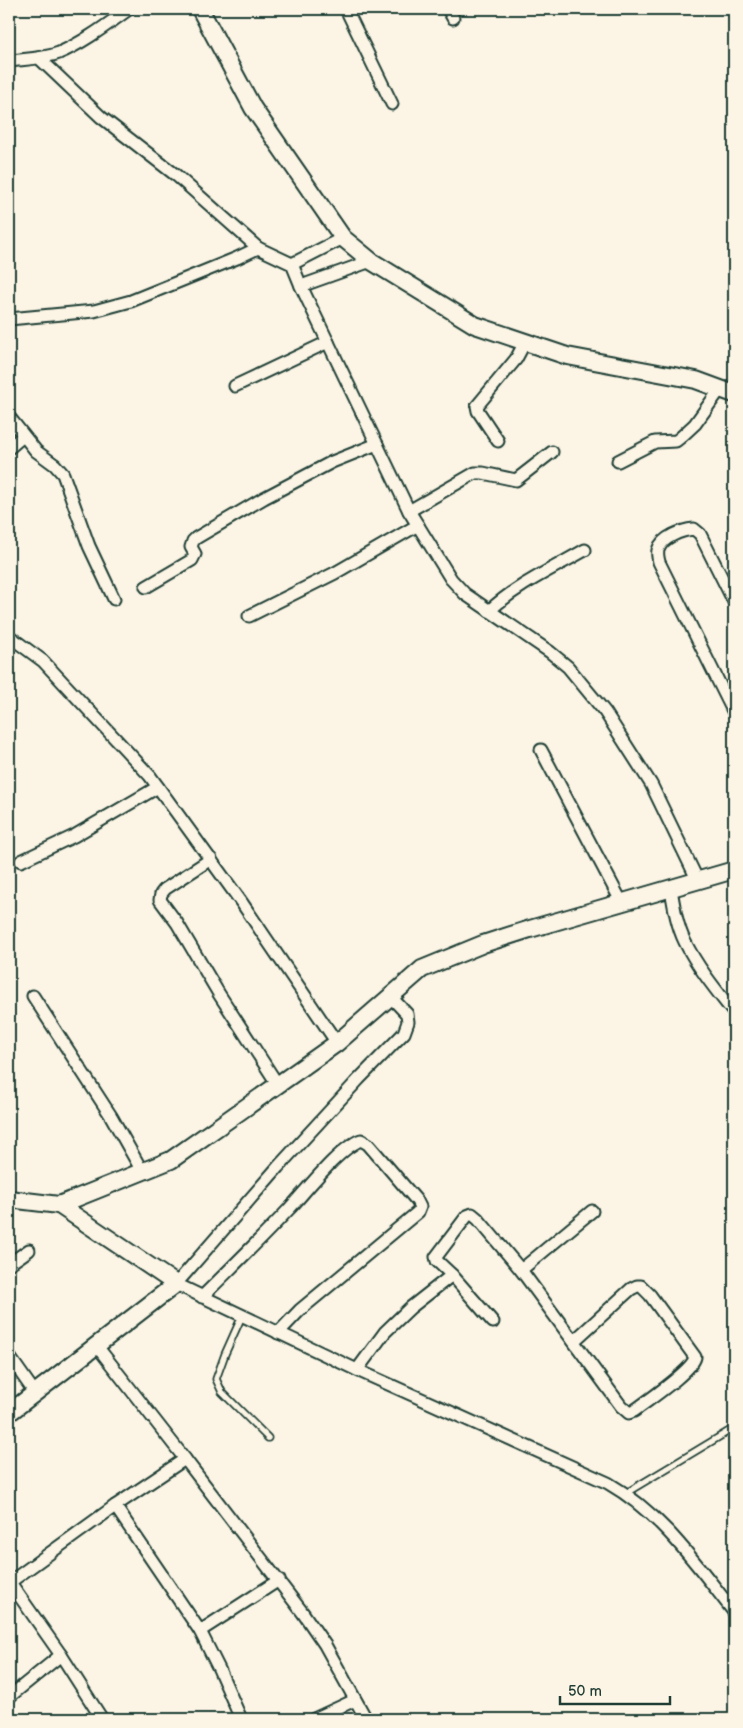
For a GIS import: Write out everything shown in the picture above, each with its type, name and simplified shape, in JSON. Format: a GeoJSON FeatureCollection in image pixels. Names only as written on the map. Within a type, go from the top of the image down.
{"type":"FeatureCollection","features":[{"type":"Feature","properties":{"kind":"street"},"geometry":{"type":"LineString","coordinates":[[9,61],[39,58],[59,53],[129,9]]}},
{"type":"Feature","properties":{"kind":"street"},"geometry":{"type":"LineString","coordinates":[[200,9],[253,108],[343,238],[371,260],[474,325],[567,356],[696,380],[728,391],[676,441],[655,442],[618,460]]}},
{"type":"Feature","properties":{"kind":"street"},"geometry":{"type":"LineString","coordinates":[[346,9],[392,104]]}},
{"type":"Feature","properties":{"kind":"street"},"geometry":{"type":"LineString","coordinates":[[39,58],[101,117],[177,176],[258,248],[292,264],[410,512],[451,579],[466,594],[550,652],[568,667],[605,712],[651,784],[698,881]]}},
{"type":"Feature","properties":{"kind":"street"},"geometry":{"type":"LineString","coordinates":[[292,264],[343,238]]}},
{"type":"Feature","properties":{"kind":"street"},"geometry":{"type":"LineString","coordinates":[[9,319],[94,311],[131,302],[258,248]]}},
{"type":"Feature","properties":{"kind":"street"},"geometry":{"type":"LineString","coordinates":[[301,286],[371,260]]}},
{"type":"Feature","properties":{"kind":"street"},"geometry":{"type":"LineString","coordinates":[[235,386],[328,342]]}},
{"type":"Feature","properties":{"kind":"street"},"geometry":{"type":"LineString","coordinates":[[498,441],[478,411],[477,406],[516,359],[525,342]]}},
{"type":"Feature","properties":{"kind":"street"},"geometry":{"type":"LineString","coordinates":[[9,417],[36,451],[55,465],[63,474],[89,546],[114,599]]}},
{"type":"Feature","properties":{"kind":"street"},"geometry":{"type":"LineString","coordinates":[[9,448],[23,436]]}},
{"type":"Feature","properties":{"kind":"street"},"geometry":{"type":"LineString","coordinates":[[146,587],[192,560],[195,554],[191,547],[196,538],[264,498],[332,462],[377,444]]}},
{"type":"Feature","properties":{"kind":"street"},"geometry":{"type":"LineString","coordinates":[[410,512],[475,473],[484,473],[516,480],[552,452]]}},
{"type":"Feature","properties":{"kind":"street"},"geometry":{"type":"LineString","coordinates":[[249,616],[335,573],[418,525]]}},
{"type":"Feature","properties":{"kind":"street"},"geometry":{"type":"LineString","coordinates":[[734,602],[700,534],[694,529],[684,530],[661,544],[657,552],[659,562],[700,648],[730,690],[734,713]]}},
{"type":"Feature","properties":{"kind":"street"},"geometry":{"type":"LineString","coordinates":[[489,611],[501,600],[525,584],[585,550]]}},
{"type":"Feature","properties":{"kind":"street"},"geometry":{"type":"LineString","coordinates":[[9,636],[43,661],[158,787],[300,986],[337,1043]]}},
{"type":"Feature","properties":{"kind":"street"},"geometry":{"type":"LineString","coordinates":[[541,750],[622,903]]}},
{"type":"Feature","properties":{"kind":"street"},"geometry":{"type":"LineString","coordinates":[[21,861],[74,836],[158,787]]}},
{"type":"Feature","properties":{"kind":"street"},"geometry":{"type":"LineString","coordinates":[[210,860],[165,889],[161,894],[160,900],[278,1085]]}},
{"type":"Feature","properties":{"kind":"street"},"geometry":{"type":"LineString","coordinates":[[59,1205],[170,1160],[337,1043],[399,1005],[422,969],[483,944],[622,903],[674,903],[698,881],[734,870]]}},
{"type":"Feature","properties":{"kind":"street"},"geometry":{"type":"LineString","coordinates":[[674,903],[685,941],[705,977],[734,1013]]}},
{"type":"Feature","properties":{"kind":"street"},"geometry":{"type":"LineString","coordinates":[[33,996],[111,1116],[142,1171]]}},
{"type":"Feature","properties":{"kind":"street"},"geometry":{"type":"LineString","coordinates":[[9,1413],[176,1284],[278,1167],[359,1078],[404,1033],[408,1022],[399,1005]]}},
{"type":"Feature","properties":{"kind":"street"},"geometry":{"type":"LineString","coordinates":[[202,1297],[290,1208],[313,1182],[349,1148],[362,1140],[368,1144],[417,1201],[420,1207],[418,1212],[300,1310],[278,1333]]}},
{"type":"Feature","properties":{"kind":"street"},"geometry":{"type":"LineString","coordinates":[[9,1199],[59,1205],[176,1284],[357,1370],[608,1483],[626,1493],[666,1528],[734,1612]]}},
{"type":"Feature","properties":{"kind":"street"},"geometry":{"type":"LineString","coordinates":[[521,1270],[592,1211]]}},
{"type":"Feature","properties":{"kind":"street"},"geometry":{"type":"LineString","coordinates":[[493,1322],[437,1261],[436,1257],[467,1216],[472,1214],[478,1218],[521,1270],[622,1406],[629,1413],[682,1374],[696,1357],[650,1295],[641,1286],[637,1286],[574,1341]]}},
{"type":"Feature","properties":{"kind":"street"},"geometry":{"type":"LineString","coordinates":[[9,1264],[29,1250]]}},
{"type":"Feature","properties":{"kind":"street"},"geometry":{"type":"LineString","coordinates":[[357,1370],[385,1332],[410,1308],[452,1276]]}},
{"type":"Feature","properties":{"kind":"street"},"geometry":{"type":"LineString","coordinates":[[96,1345],[279,1580],[325,1645],[366,1719]]}},
{"type":"Feature","properties":{"kind":"street"},"geometry":{"type":"LineString","coordinates":[[9,1356],[34,1393]]}},
{"type":"Feature","properties":{"kind":"street"},"geometry":{"type":"LineString","coordinates":[[102,1719],[61,1655],[9,1582],[115,1506],[185,1459]]}},
{"type":"Feature","properties":{"kind":"street"},"geometry":{"type":"LineString","coordinates":[[115,1506],[200,1632],[220,1669],[241,1719]]}},
{"type":"Feature","properties":{"kind":"street"},"geometry":{"type":"LineString","coordinates":[[200,1632],[279,1580]]}},
{"type":"Feature","properties":{"kind":"street"},"geometry":{"type":"LineString","coordinates":[[9,1697],[61,1655]]}},
{"type":"Feature","properties":{"kind":"street"},"geometry":{"type":"LineString","coordinates":[[314,1719],[355,1700]]}},
{"type":"Feature","properties":{"kind":"lane"},"geometry":{"type":"LineString","coordinates":[[242,1316],[216,1380],[222,1392],[268,1438]]}},
{"type":"Feature","properties":{"kind":"lane"},"geometry":{"type":"LineString","coordinates":[[626,1493],[734,1428]]}}]}
